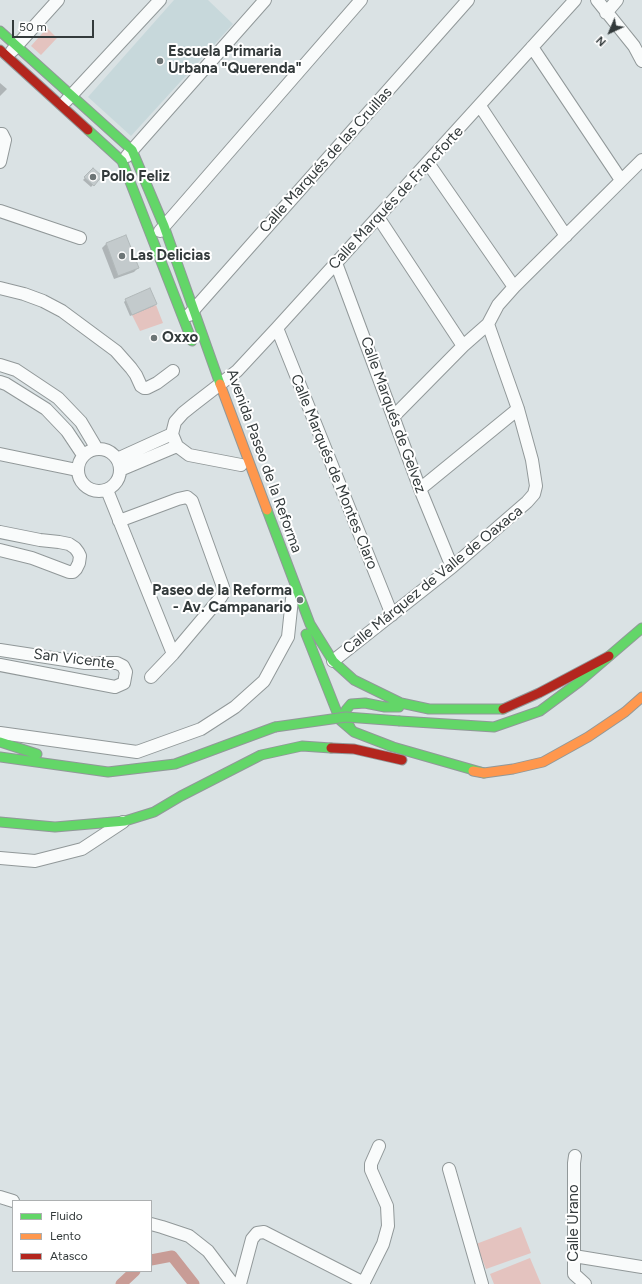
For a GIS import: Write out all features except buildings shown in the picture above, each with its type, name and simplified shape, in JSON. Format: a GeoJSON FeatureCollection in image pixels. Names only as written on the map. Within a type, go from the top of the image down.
{"type":"FeatureCollection","features":[{"type":"Feature","properties":{"kind":"street"},"geometry":{"type":"LineString","coordinates":[[58,0],[17,46],[4,53],[122,161],[195,348]]}},
{"type":"Feature","properties":{"kind":"street"},"geometry":{"type":"LineString","coordinates":[[62,106],[160,0]]}},
{"type":"Feature","properties":{"kind":"street"},"geometry":{"type":"LineString","coordinates":[[122,161],[265,0]]}},
{"type":"Feature","properties":{"kind":"street"},"geometry":{"type":"LineString","coordinates":[[152,239],[361,0]]}},
{"type":"Feature","properties":{"kind":"street","name":"Calle Marqués de las Cruillas"},"geometry":{"type":"LineString","coordinates":[[184,320],[468,0]]}},
{"type":"Feature","properties":{"kind":"street","name":"Calle Marqués de Francforte"},"geometry":{"type":"LineString","coordinates":[[172,434],[175,422],[183,413],[213,388],[237,371],[575,0]]}},
{"type":"Feature","properties":{"kind":"street"},"geometry":{"type":"LineString","coordinates":[[597,0],[634,46],[642,61]]}},
{"type":"Feature","properties":{"kind":"street"},"geometry":{"type":"LineString","coordinates":[[606,13],[617,0]]}},
{"type":"Feature","properties":{"kind":"street","name":"Avenida Paseo de la Reforma"},"geometry":{"type":"LineString","coordinates":[[0,31],[132,150],[164,226],[193,310],[213,388],[310,624],[333,661],[354,680],[400,703],[429,709],[502,708],[539,693],[609,656]]}},
{"type":"Feature","properties":{"kind":"street"},"geometry":{"type":"LineString","coordinates":[[532,47],[621,180]]}},
{"type":"Feature","properties":{"kind":"street"},"geometry":{"type":"LineString","coordinates":[[480,106],[566,236]]}},
{"type":"Feature","properties":{"kind":"street"},"geometry":{"type":"LineString","coordinates":[[0,134],[2,134],[5,140],[0,162]]}},
{"type":"Feature","properties":{"kind":"street"},"geometry":{"type":"LineString","coordinates":[[394,416],[463,346],[488,324],[498,306],[514,287],[642,160]]}},
{"type":"Feature","properties":{"kind":"street"},"geometry":{"type":"LineString","coordinates":[[428,163],[514,287]]}},
{"type":"Feature","properties":{"kind":"street"},"geometry":{"type":"LineString","coordinates":[[0,211],[80,238]]}},
{"type":"Feature","properties":{"kind":"street"},"geometry":{"type":"LineString","coordinates":[[378,217],[463,346]]}},
{"type":"Feature","properties":{"kind":"street","name":"Calle Marqués de Gelvez"},"geometry":{"type":"LineString","coordinates":[[336,262],[420,489],[452,567]]}},
{"type":"Feature","properties":{"kind":"street"},"geometry":{"type":"LineString","coordinates":[[0,288],[24,294],[43,301],[62,311],[116,351],[131,368],[141,386],[144,388],[157,383],[172,371]]}},
{"type":"Feature","properties":{"kind":"street","name":"Calle Márquez de Valle de Oaxaca"},"geometry":{"type":"LineString","coordinates":[[333,661],[452,567],[528,502],[534,494],[536,486],[532,460],[518,409],[488,324]]}},
{"type":"Feature","properties":{"kind":"street","name":"Calle Marqués de Montes Claro"},"geometry":{"type":"LineString","coordinates":[[277,328],[392,615]]}},
{"type":"Feature","properties":{"kind":"street"},"geometry":{"type":"LineString","coordinates":[[0,365],[16,370],[58,398],[81,422],[96,448]]}},
{"type":"Feature","properties":{"kind":"street"},"geometry":{"type":"LineString","coordinates":[[0,382],[6,384],[46,409],[66,431],[83,455]]}},
{"type":"Feature","properties":{"kind":"street"},"geometry":{"type":"LineString","coordinates":[[420,489],[518,409]]}},
{"type":"Feature","properties":{"kind":"street"},"geometry":{"type":"LineString","coordinates":[[119,465],[172,434],[177,446],[189,455],[240,465]]}},
{"type":"Feature","properties":{"kind":"street"},"geometry":{"type":"LineString","coordinates":[[119,465],[177,446]]}},
{"type":"Feature","properties":{"kind":"street"},"geometry":{"type":"LineString","coordinates":[[96,448],[108,451],[119,465],[116,482],[112,487],[107,490],[96,492],[86,488],[79,480],[77,470],[78,462],[83,455],[96,448]]}},
{"type":"Feature","properties":{"kind":"street","name":"Avenida Paseo de la Reforma"},"geometry":{"type":"LineString","coordinates":[[235,452],[340,720],[354,732]]}},
{"type":"Feature","properties":{"kind":"street"},"geometry":{"type":"LineString","coordinates":[[0,454],[77,470]]}},
{"type":"Feature","properties":{"kind":"street"},"geometry":{"type":"LineString","coordinates":[[107,490],[173,654]]}},
{"type":"Feature","properties":{"kind":"street"},"geometry":{"type":"LineString","coordinates":[[119,521],[187,497],[192,501],[223,587],[224,592],[173,654],[151,677]]}},
{"type":"Feature","properties":{"kind":"street"},"geometry":{"type":"LineString","coordinates":[[0,532],[69,544],[78,552],[80,556],[80,563],[73,572],[69,572],[32,558],[0,550]]}},
{"type":"Feature","properties":{"kind":"street"},"geometry":{"type":"LineString","coordinates":[[0,733],[137,752],[201,729],[235,708],[264,681],[288,637],[292,599]]}},
{"type":"Feature","properties":{"kind":"street","name":"Avenida Paseo de la Reforma"},"geometry":{"type":"LineString","coordinates":[[0,757],[108,772],[175,764],[275,727],[346,717],[494,726],[540,711],[579,682],[642,628]]}},
{"type":"Feature","properties":{"kind":"street","name":"San Vicente"},"geometry":{"type":"LineString","coordinates":[[0,650],[84,663],[117,663],[124,666],[126,672],[124,682],[115,687],[0,664]]}},
{"type":"Feature","properties":{"kind":"street"},"geometry":{"type":"LineString","coordinates":[[0,822],[55,827],[125,820],[154,812],[181,796],[261,755],[302,746],[354,749],[452,769],[484,773],[513,770],[543,762],[588,737],[625,712],[642,697]]}},
{"type":"Feature","properties":{"kind":"street"},"geometry":{"type":"LineString","coordinates":[[429,709],[385,707],[364,703],[351,704],[346,710],[344,717],[354,732],[393,747],[484,773]]}},
{"type":"Feature","properties":{"kind":"street"},"geometry":{"type":"LineString","coordinates":[[0,742],[79,768]]}},
{"type":"Feature","properties":{"kind":"street"},"geometry":{"type":"LineString","coordinates":[[0,858],[35,861],[82,849],[125,820]]}},
{"type":"Feature","properties":{"kind":"street"},"geometry":{"type":"LineString","coordinates":[[240,1284],[252,1239],[257,1233],[264,1232],[364,1283],[383,1244],[388,1226],[387,1206],[371,1170],[371,1164],[379,1146]]}},
{"type":"Feature","properties":{"kind":"street","name":"Calle Urano"},"geometry":{"type":"LineString","coordinates":[[575,1156],[574,1274],[585,1284]]}},
{"type":"Feature","properties":{"kind":"street"},"geometry":{"type":"LineString","coordinates":[[449,1169],[482,1284]]}},
{"type":"Feature","properties":{"kind":"street"},"geometry":{"type":"LineString","coordinates":[[0,1197],[12,1202]]}},
{"type":"Feature","properties":{"kind":"street"},"geometry":{"type":"LineString","coordinates":[[152,1224],[189,1236],[208,1251],[233,1284]]}},
{"type":"Feature","properties":{"kind":"street"},"geometry":{"type":"LineString","coordinates":[[574,1256],[642,1267]]}},
{"type":"Feature","properties":{"kind":"shaded area","name":"Escuela Primaria Urbana \"Querenda\""},"geometry":{"type":"Polygon","coordinates":[[[174,0],[208,0],[233,24],[131,136],[88,97],[174,0]]]}},
{"type":"Feature","properties":{"kind":"shaded area"},"geometry":{"type":"Polygon","coordinates":[[[47,28],[57,38],[41,55],[31,46],[47,28]]]}},
{"type":"Feature","properties":{"kind":"shaded area"},"geometry":{"type":"Polygon","coordinates":[[[156,305],[163,323],[140,331],[132,315],[156,305]]]}},
{"type":"Feature","properties":{"kind":"shaded area"},"geometry":{"type":"Polygon","coordinates":[[[521,1227],[531,1253],[486,1269],[476,1244],[521,1227]]]}},
{"type":"Feature","properties":{"kind":"shaded area"},"geometry":{"type":"Polygon","coordinates":[[[530,1258],[541,1284],[494,1284],[490,1274],[530,1258]]]}},
{"type":"Feature","properties":{"kind":"waterway"},"geometry":{"type":"LineString","coordinates":[[152,1260],[172,1256],[194,1284]]}},
{"type":"Feature","properties":{"kind":"waterway"},"geometry":{"type":"LineString","coordinates":[[121,1284],[134,1272]]}},
{"type":"Feature","properties":{"kind":"traffic: fast"},"geometry":{"type":"LineString","coordinates":[[0,31],[132,150],[164,226],[220,384]]}},
{"type":"Feature","properties":{"kind":"traffic: fast"},"geometry":{"type":"LineString","coordinates":[[88,130],[122,161],[192,341]]}},
{"type":"Feature","properties":{"kind":"traffic: fast"},"geometry":{"type":"LineString","coordinates":[[267,510],[310,624],[333,661],[354,680],[401,703],[429,709],[503,709]]}},
{"type":"Feature","properties":{"kind":"traffic: fast"},"geometry":{"type":"LineString","coordinates":[[400,721],[494,727],[540,711],[579,682],[642,628]]}},
{"type":"Feature","properties":{"kind":"traffic: fast"},"geometry":{"type":"LineString","coordinates":[[306,634],[340,720],[354,732],[393,747],[484,773]]}},
{"type":"Feature","properties":{"kind":"traffic: fast"},"geometry":{"type":"LineString","coordinates":[[350,727],[344,717],[346,710],[351,704],[365,703],[385,707],[399,707]]}},
{"type":"Feature","properties":{"kind":"traffic: fast"},"geometry":{"type":"LineString","coordinates":[[275,727],[346,717],[400,721]]}},
{"type":"Feature","properties":{"kind":"traffic: fast"},"geometry":{"type":"LineString","coordinates":[[0,757],[108,772],[175,764],[275,727]]}},
{"type":"Feature","properties":{"kind":"traffic: fast"},"geometry":{"type":"LineString","coordinates":[[0,742],[37,754]]}},
{"type":"Feature","properties":{"kind":"traffic: fast"},"geometry":{"type":"LineString","coordinates":[[0,822],[55,827],[125,821],[154,812],[181,796],[261,755],[302,746],[331,748]]}},
{"type":"Feature","properties":{"kind":"traffic: slow"},"geometry":{"type":"LineString","coordinates":[[220,384],[267,510]]}},
{"type":"Feature","properties":{"kind":"traffic: slow"},"geometry":{"type":"LineString","coordinates":[[473,771],[484,773],[513,769],[543,762],[588,737],[625,712],[642,697]]}},
{"type":"Feature","properties":{"kind":"traffic: jam"},"geometry":{"type":"LineString","coordinates":[[0,50],[88,130]]}},
{"type":"Feature","properties":{"kind":"traffic: jam"},"geometry":{"type":"LineString","coordinates":[[503,709],[539,693],[609,656]]}},
{"type":"Feature","properties":{"kind":"traffic: jam"},"geometry":{"type":"LineString","coordinates":[[331,748],[354,749],[402,760]]}},
{"type":"Feature","properties":{"kind":"place","name":"Escuela Primaria Urbana \"Querenda\""},"geometry":{"type":"Point","coordinates":[160,61]}},
{"type":"Feature","properties":{"kind":"place","name":"Pollo Feliz"},"geometry":{"type":"Point","coordinates":[93,177]}},
{"type":"Feature","properties":{"kind":"place","name":"Las Delicias"},"geometry":{"type":"Point","coordinates":[122,256]}},
{"type":"Feature","properties":{"kind":"place","name":"Oxxo"},"geometry":{"type":"Point","coordinates":[154,338]}},
{"type":"Feature","properties":{"kind":"place","name":"Paseo de la Reforma - Av. Campanario"},"geometry":{"type":"Point","coordinates":[300,600]}}]}
